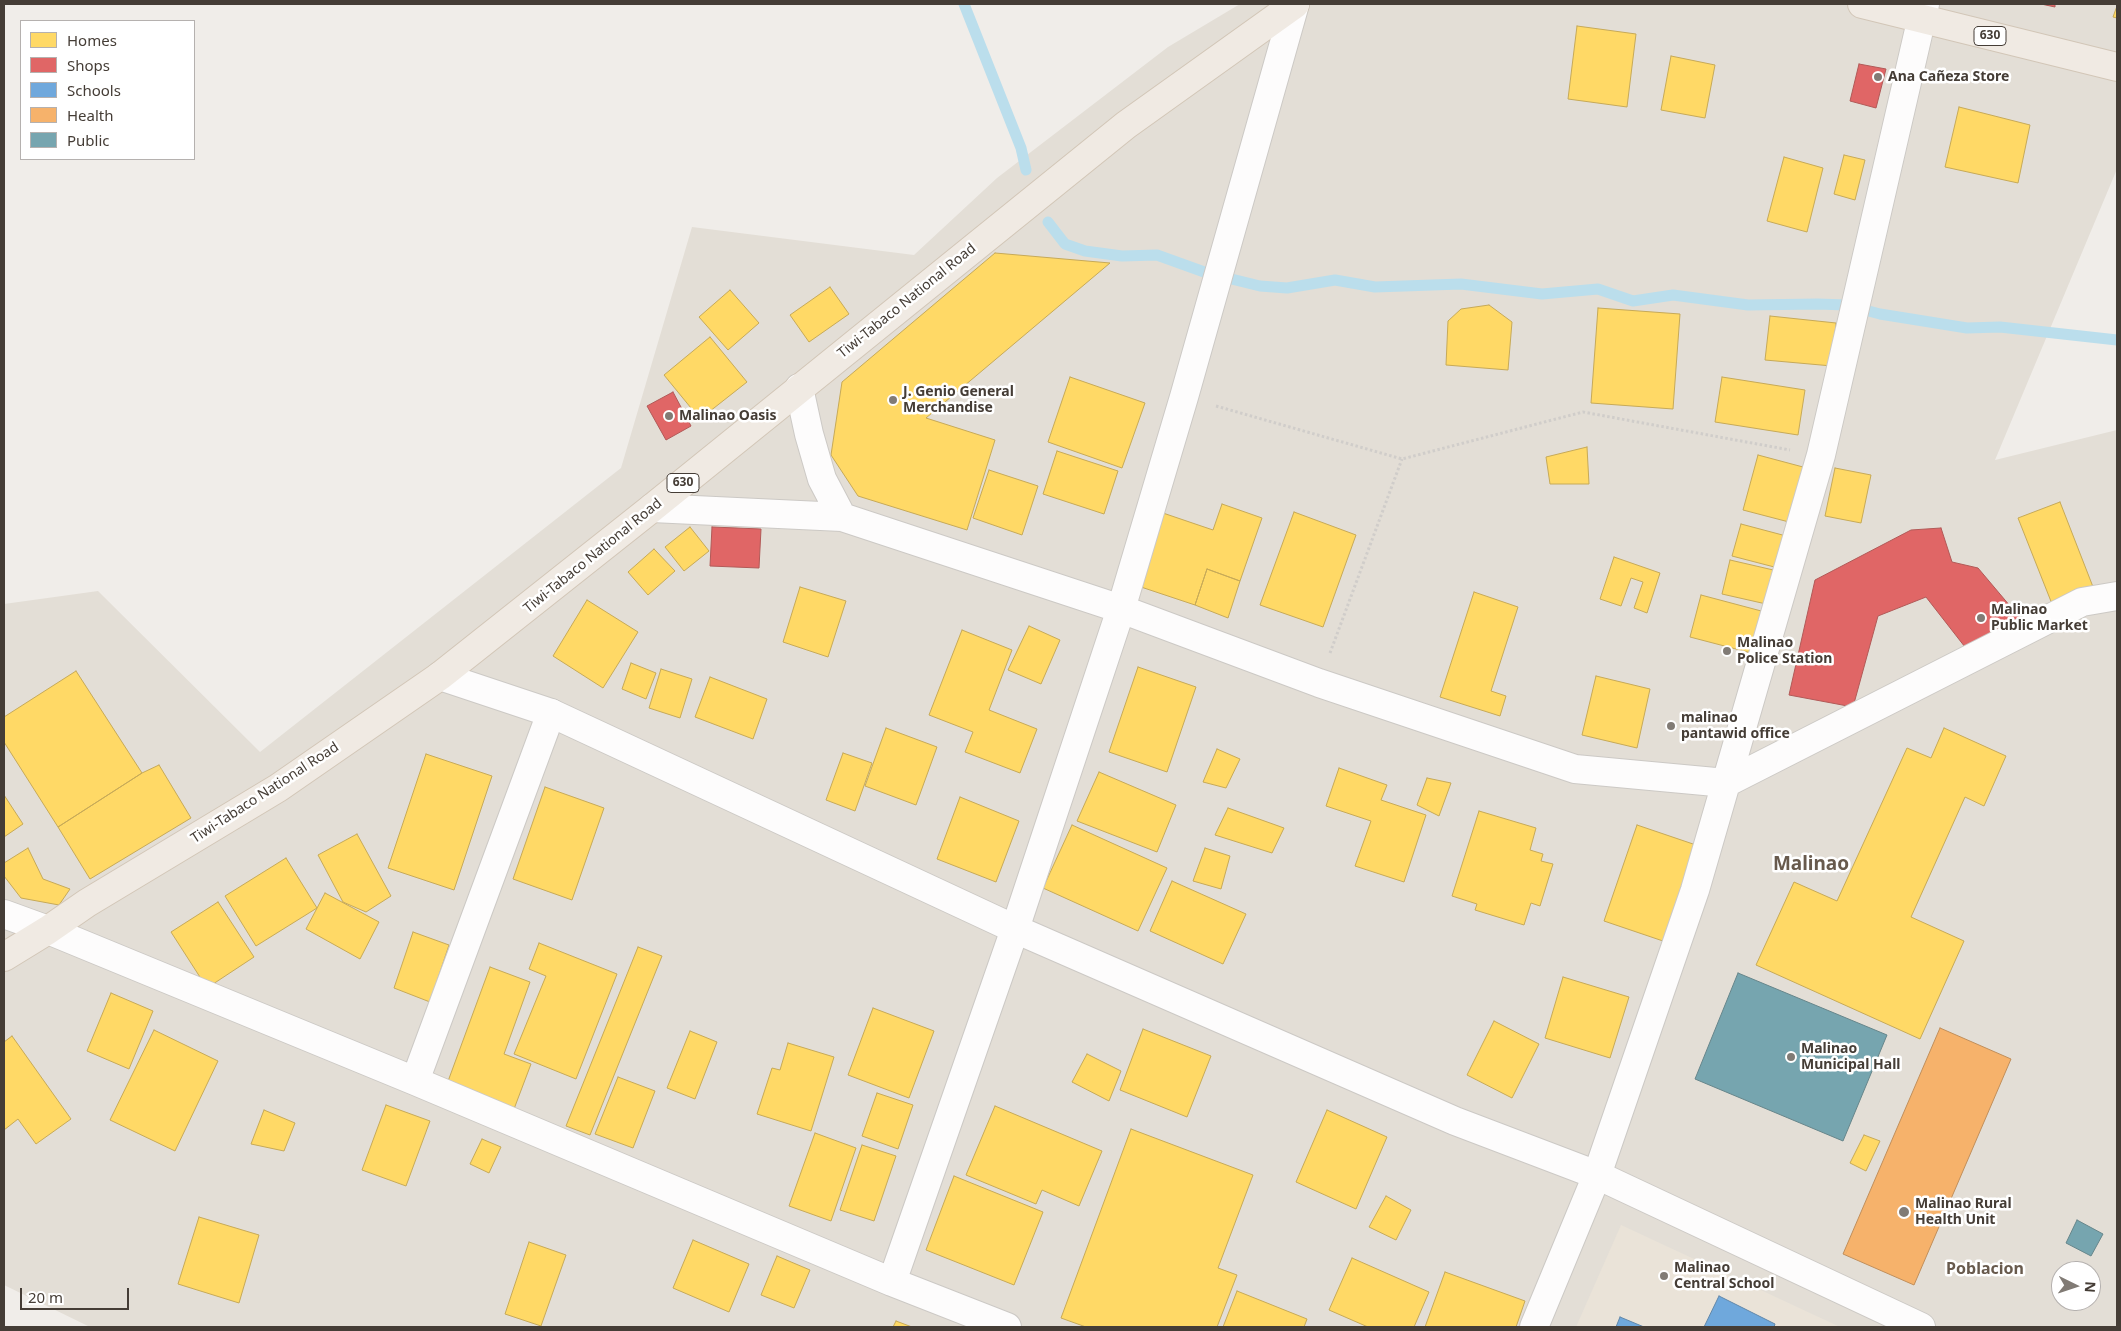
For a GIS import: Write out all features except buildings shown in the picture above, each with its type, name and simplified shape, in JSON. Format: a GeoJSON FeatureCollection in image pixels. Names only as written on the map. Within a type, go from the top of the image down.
{"type":"FeatureCollection","features":[{"type":"Feature","properties":{"kind":"main road","name":"Tiwi-Tabaco National Road"},"geometry":{"type":"LineString","coordinates":[[4,957],[87,904],[278,788],[440,676],[652,508],[1126,125],[1295,4]]}},
{"type":"Feature","properties":{"kind":"main road","name":"630"},"geometry":{"type":"LineString","coordinates":[[1862,4],[1923,12],[2117,67]]}},
{"type":"Feature","properties":{"kind":"street"},"geometry":{"type":"LineString","coordinates":[[892,1282],[1015,929],[1121,609],[1184,397],[1295,4]]}},
{"type":"Feature","properties":{"kind":"street"},"geometry":{"type":"LineString","coordinates":[[1534,1327],[1596,1175],[1695,890],[1821,455],[1923,12]]}},
{"type":"Feature","properties":{"kind":"street"},"geometry":{"type":"LineString","coordinates":[[800,388],[809,434],[822,479],[842,517]]}},
{"type":"Feature","properties":{"kind":"street"},"geometry":{"type":"LineString","coordinates":[[652,508],[842,517],[1121,609],[1319,683],[1575,769],[1726,783],[2082,602],[2117,596]]}},
{"type":"Feature","properties":{"kind":"street"},"geometry":{"type":"LineString","coordinates":[[440,676],[551,713],[1015,929],[1455,1121],[1596,1175],[1921,1327]]}},
{"type":"Feature","properties":{"kind":"street"},"geometry":{"type":"LineString","coordinates":[[415,1081],[551,713]]}},
{"type":"Feature","properties":{"kind":"street"},"geometry":{"type":"LineString","coordinates":[[4,914],[48,930],[415,1081],[892,1282],[1007,1327]]}},
{"type":"Feature","properties":{"kind":"path"},"geometry":{"type":"LineString","coordinates":[[1184,397],[1402,459],[1583,412],[1821,455]]}},
{"type":"Feature","properties":{"kind":"path"},"geometry":{"type":"LineString","coordinates":[[1319,683],[1402,459]]}},
{"type":"Feature","properties":{"kind":"shaded area"},"geometry":{"type":"Polygon","coordinates":[[[1240,4],[2117,4],[2117,169],[1995,460],[2117,430],[2117,1327],[90,1327],[4,1285],[4,604],[98,591],[260,752],[621,468],[692,227],[914,255],[997,178],[1168,47],[1240,4]]]}},
{"type":"Feature","properties":{"kind":"shaded area","name":"Malinao Central School"},"geometry":{"type":"Polygon","coordinates":[[[1621,1225],[1840,1327],[1576,1327],[1621,1225]]]}},
{"type":"Feature","properties":{"kind":"waterway"},"geometry":{"type":"LineString","coordinates":[[964,4],[1021,148],[1026,170]]}},
{"type":"Feature","properties":{"kind":"waterway"},"geometry":{"type":"LineString","coordinates":[[1048,222],[1065,244],[1085,251],[1122,256],[1157,255],[1207,273],[1260,286],[1287,288],[1335,280],[1375,287],[1461,284],[1542,294],[1598,289],[1633,301],[1673,295],[1748,305],[1846,305],[1880,314],[1967,328],[2000,327],[2117,340]]}},
{"type":"Feature","properties":{"kind":"place","name":"Ana Cañeza Store"},"geometry":{"type":"Point","coordinates":[1878,77]}},
{"type":"Feature","properties":{"kind":"place","name":"J. Genio General Merchandise"},"geometry":{"type":"Point","coordinates":[893,400]}},
{"type":"Feature","properties":{"kind":"place","name":"Malinao Oasis"},"geometry":{"type":"Point","coordinates":[669,416]}},
{"type":"Feature","properties":{"kind":"place","name":"Malinao Public Market"},"geometry":{"type":"Point","coordinates":[1981,618]}},
{"type":"Feature","properties":{"kind":"place","name":"Malinao Police Station"},"geometry":{"type":"Point","coordinates":[1727,651]}},
{"type":"Feature","properties":{"kind":"place","name":"malinao pantawid office"},"geometry":{"type":"Point","coordinates":[1671,726]}},
{"type":"Feature","properties":{"kind":"place","name":"Malinao Municipal Hall"},"geometry":{"type":"Point","coordinates":[1791,1057]}},
{"type":"Feature","properties":{"kind":"place","name":"Malinao Rural Health Unit"},"geometry":{"type":"Point","coordinates":[1904,1212]}},
{"type":"Feature","properties":{"kind":"place","name":"Malinao Central School"},"geometry":{"type":"Point","coordinates":[1664,1276]}},
{"type":"Feature","properties":{"kind":"district","name":"Malinao"},"geometry":{"type":"Point","coordinates":[1811,865]}},
{"type":"Feature","properties":{"kind":"district","name":"Poblacion"},"geometry":{"type":"Point","coordinates":[1985,1269]}}]}
